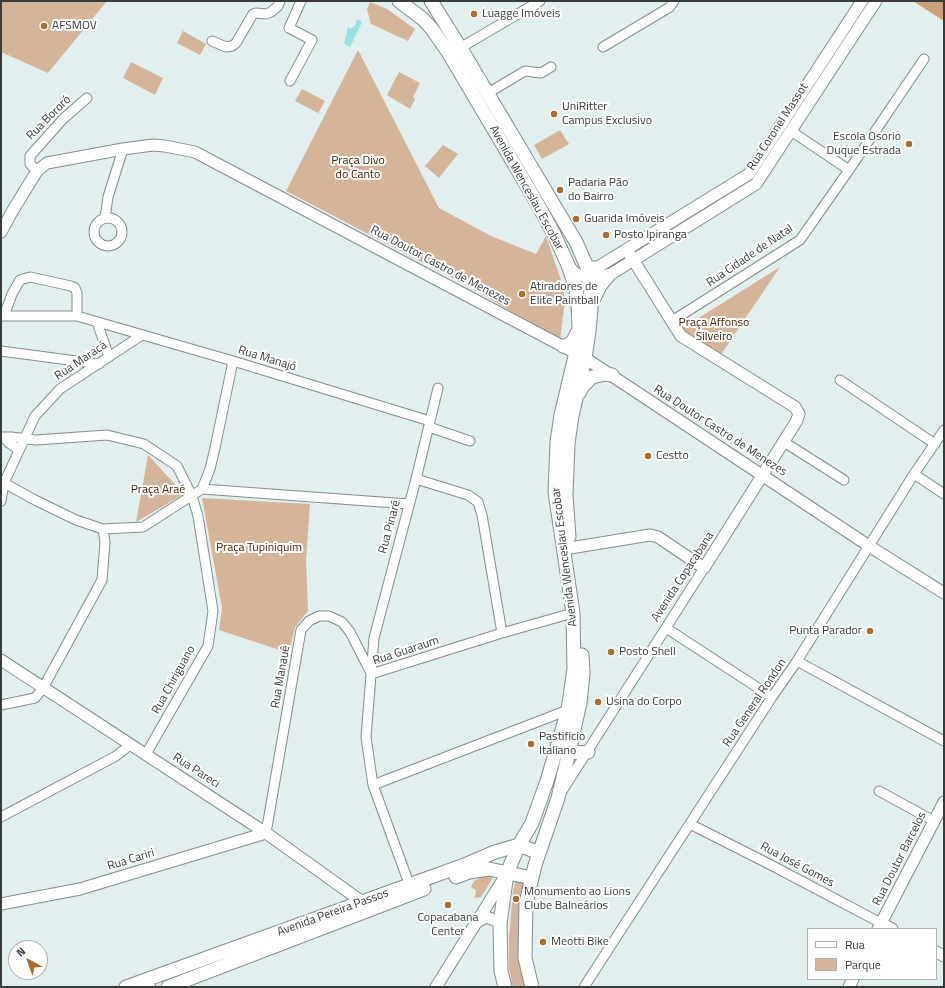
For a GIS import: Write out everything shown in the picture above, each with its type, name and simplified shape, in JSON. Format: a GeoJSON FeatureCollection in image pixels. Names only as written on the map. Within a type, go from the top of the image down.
{"type":"FeatureCollection","features":[{"type":"Feature","properties":{"kind":"main road","name":"Avenida Wenceslau Escobar"},"geometry":{"type":"LineString","coordinates":[[399,1],[423,19],[448,52],[551,228],[568,265],[576,288],[580,355],[576,398],[568,443],[566,495],[571,561],[580,611],[583,674],[580,703],[565,770],[558,798],[539,853],[526,903],[525,958],[532,987]]}},
{"type":"Feature","properties":{"kind":"main road","name":"Avenida Wenceslau Escobar"},"geometry":{"type":"LineString","coordinates":[[431,1],[488,93],[576,242],[588,273],[591,309],[580,355],[561,415],[555,492],[573,613],[574,669],[568,710],[547,781],[532,822],[519,845],[507,873],[500,924],[500,971],[505,987]]}},
{"type":"Feature","properties":{"kind":"main road"},"geometry":{"type":"LineString","coordinates":[[563,346],[567,346],[573,341],[579,327]]}},
{"type":"Feature","properties":{"kind":"main road"},"geometry":{"type":"LineString","coordinates":[[576,398],[583,386],[592,377],[605,374],[612,376]]}},
{"type":"Feature","properties":{"kind":"main road"},"geometry":{"type":"LineString","coordinates":[[560,533],[570,548]]}},
{"type":"Feature","properties":{"kind":"main road"},"geometry":{"type":"LineString","coordinates":[[570,749],[581,753],[588,752]]}},
{"type":"Feature","properties":{"kind":"main road"},"geometry":{"type":"LineString","coordinates":[[519,845],[539,853]]}},
{"type":"Feature","properties":{"kind":"main road","name":"Avenida Pereira Passos"},"geometry":{"type":"LineString","coordinates":[[126,987],[147,984],[253,948],[468,868],[495,852],[519,845]]}},
{"type":"Feature","properties":{"kind":"main road","name":"Avenida Pereira Passos"},"geometry":{"type":"LineString","coordinates":[[468,868],[489,870],[532,878]]}},
{"type":"Feature","properties":{"kind":"main road","name":"Avenida Pereira Passos"},"geometry":{"type":"LineString","coordinates":[[168,987],[253,948]]}},
{"type":"Feature","properties":{"kind":"street"},"geometry":{"type":"LineString","coordinates":[[212,41],[226,47],[232,46],[236,43],[253,14],[256,12],[266,14],[271,12],[280,1]]}},
{"type":"Feature","properties":{"kind":"street"},"geometry":{"type":"LineString","coordinates":[[290,81],[312,40],[289,28],[301,1]]}},
{"type":"Feature","properties":{"kind":"street"},"geometry":{"type":"LineString","coordinates":[[460,48],[540,1]]}},
{"type":"Feature","properties":{"kind":"street"},"geometry":{"type":"LineString","coordinates":[[603,47],[670,7],[674,1]]}},
{"type":"Feature","properties":{"kind":"street","name":"Rua Coronel Massot"},"geometry":{"type":"LineString","coordinates":[[588,273],[598,277],[612,274],[756,184],[791,131],[868,2]]}},
{"type":"Feature","properties":{"kind":"street","name":"Rua Coronel Massot"},"geometry":{"type":"LineString","coordinates":[[588,273],[749,174],[868,2]]}},
{"type":"Feature","properties":{"kind":"street","name":"Rua Cidade de Natal"},"geometry":{"type":"LineString","coordinates":[[672,321],[800,240],[924,59]]}},
{"type":"Feature","properties":{"kind":"street"},"geometry":{"type":"LineString","coordinates":[[488,93],[524,71],[541,73],[552,67]]}},
{"type":"Feature","properties":{"kind":"street","name":"Rua Bororó"},"geometry":{"type":"LineString","coordinates":[[37,171],[30,164],[30,156],[63,119],[87,98]]}},
{"type":"Feature","properties":{"kind":"street"},"geometry":{"type":"LineString","coordinates":[[791,131],[849,170]]}},
{"type":"Feature","properties":{"kind":"street","name":"Rua Doutor Castro de Menezes"},"geometry":{"type":"LineString","coordinates":[[37,171],[47,163],[153,145],[195,152],[580,355],[869,546],[944,593]]}},
{"type":"Feature","properties":{"kind":"street"},"geometry":{"type":"LineString","coordinates":[[105,218],[108,197],[123,149]]}},
{"type":"Feature","properties":{"kind":"street"},"geometry":{"type":"LineString","coordinates":[[1,232],[37,171]]}},
{"type":"Feature","properties":{"kind":"street"},"geometry":{"type":"LineString","coordinates":[[627,250],[672,321]]}},
{"type":"Feature","properties":{"kind":"street"},"geometry":{"type":"LineString","coordinates":[[568,265],[578,275],[588,273]]}},
{"type":"Feature","properties":{"kind":"street"},"geometry":{"type":"LineString","coordinates":[[591,309],[600,286],[612,274]]}},
{"type":"Feature","properties":{"kind":"street"},"geometry":{"type":"LineString","coordinates":[[3,316],[12,294],[20,280],[30,277],[71,286],[74,288],[77,293],[77,316]]}},
{"type":"Feature","properties":{"kind":"street","name":"Rua Manajó"},"geometry":{"type":"LineString","coordinates":[[3,316],[77,316],[233,361],[429,424],[470,441]]}},
{"type":"Feature","properties":{"kind":"street","name":"Avenida Copacabana"},"geometry":{"type":"LineString","coordinates":[[558,798],[784,442],[799,414],[795,407],[681,336],[672,321]]}},
{"type":"Feature","properties":{"kind":"street"},"geometry":{"type":"LineString","coordinates":[[97,322],[109,357]]}},
{"type":"Feature","properties":{"kind":"street","name":"Rua Maracá"},"geometry":{"type":"LineString","coordinates":[[1,501],[4,483],[35,416],[60,389],[142,335]]}},
{"type":"Feature","properties":{"kind":"street"},"geometry":{"type":"LineString","coordinates":[[1,351],[99,364]]}},
{"type":"Feature","properties":{"kind":"street"},"geometry":{"type":"LineString","coordinates":[[4,483],[76,520],[103,529],[143,527],[202,489],[210,469],[233,361]]}},
{"type":"Feature","properties":{"kind":"street"},"geometry":{"type":"LineString","coordinates":[[840,380],[935,444]]}},
{"type":"Feature","properties":{"kind":"street","name":"Rua Pinaré"},"geometry":{"type":"LineString","coordinates":[[371,674],[374,638],[416,480],[438,388]]}},
{"type":"Feature","properties":{"kind":"street","name":"Rua General Rondon"},"geometry":{"type":"LineString","coordinates":[[584,987],[797,662],[914,474],[944,430]]}},
{"type":"Feature","properties":{"kind":"street"},"geometry":{"type":"LineString","coordinates":[[2,437],[36,440],[107,435],[144,444],[177,466],[192,496]]}},
{"type":"Feature","properties":{"kind":"street"},"geometry":{"type":"LineString","coordinates":[[2,437],[19,450]]}},
{"type":"Feature","properties":{"kind":"street"},"geometry":{"type":"LineString","coordinates":[[784,442],[844,480]]}},
{"type":"Feature","properties":{"kind":"street"},"geometry":{"type":"LineString","coordinates":[[914,474],[944,494]]}},
{"type":"Feature","properties":{"kind":"street"},"geometry":{"type":"LineString","coordinates":[[416,480],[468,495],[478,502],[482,515],[502,633]]}},
{"type":"Feature","properties":{"kind":"street"},"geometry":{"type":"LineString","coordinates":[[202,489],[409,504]]}},
{"type":"Feature","properties":{"kind":"street","name":"Rua Chiriguano"},"geometry":{"type":"LineString","coordinates":[[146,754],[208,646],[213,611],[198,516],[192,496]]}},
{"type":"Feature","properties":{"kind":"street"},"geometry":{"type":"LineString","coordinates":[[1,705],[35,698],[43,688],[102,580],[105,542],[103,529]]}},
{"type":"Feature","properties":{"kind":"street"},"geometry":{"type":"LineString","coordinates":[[570,548],[650,535],[658,537],[704,568]]}},
{"type":"Feature","properties":{"kind":"street","name":"Rua Guaraum"},"geometry":{"type":"LineString","coordinates":[[411,889],[373,785],[366,737],[371,674],[502,633],[573,613]]}},
{"type":"Feature","properties":{"kind":"street","name":"Rua Manauê"},"geometry":{"type":"LineString","coordinates":[[266,833],[301,630],[309,621],[319,616],[329,616],[342,622],[350,632],[371,674]]}},
{"type":"Feature","properties":{"kind":"street"},"geometry":{"type":"LineString","coordinates":[[666,628],[772,698]]}},
{"type":"Feature","properties":{"kind":"street","name":"Rua Pareci"},"geometry":{"type":"LineString","coordinates":[[1,660],[266,833],[367,905]]}},
{"type":"Feature","properties":{"kind":"street"},"geometry":{"type":"LineString","coordinates":[[797,662],[944,741]]}},
{"type":"Feature","properties":{"kind":"street"},"geometry":{"type":"LineString","coordinates":[[373,785],[568,710]]}},
{"type":"Feature","properties":{"kind":"street"},"geometry":{"type":"LineString","coordinates":[[1,817],[116,756],[130,745]]}},
{"type":"Feature","properties":{"kind":"street","name":"Avenida Copacabana"},"geometry":{"type":"LineString","coordinates":[[547,781],[558,772],[575,764],[588,752]]}},
{"type":"Feature","properties":{"kind":"street"},"geometry":{"type":"LineString","coordinates":[[879,791],[934,821]]}},
{"type":"Feature","properties":{"kind":"street","name":"Rua Doutor Barcelos"},"geometry":{"type":"LineString","coordinates":[[880,926],[944,802]]}},
{"type":"Feature","properties":{"kind":"street","name":"Rua José Gomes"},"geometry":{"type":"LineString","coordinates":[[690,824],[772,865],[880,926]]}},
{"type":"Feature","properties":{"kind":"street","name":"Rua Cariri"},"geometry":{"type":"LineString","coordinates":[[1,904],[80,889],[266,833]]}},
{"type":"Feature","properties":{"kind":"street"},"geometry":{"type":"LineString","coordinates":[[436,987],[507,873]]}},
{"type":"Feature","properties":{"kind":"street"},"geometry":{"type":"LineString","coordinates":[[477,922],[486,917],[495,920],[500,924]]}},
{"type":"Feature","properties":{"kind":"green space","name":"AFSMOV"},"geometry":{"type":"Polygon","coordinates":[[[1,1],[107,1],[48,73],[1,52],[1,1]]]}},
{"type":"Feature","properties":{"kind":"green space"},"geometry":{"type":"Polygon","coordinates":[[[370,2],[387,9],[415,29],[408,41],[371,24],[367,10],[370,2]]]}},
{"type":"Feature","properties":{"kind":"green space"},"geometry":{"type":"Polygon","coordinates":[[[183,31],[206,44],[200,55],[177,43],[183,31]]]}},
{"type":"Feature","properties":{"kind":"green space","name":"Praça Divo do Canto"},"geometry":{"type":"Polygon","coordinates":[[[358,50],[439,208],[491,236],[536,254],[546,236],[562,283],[565,301],[560,340],[468,286],[286,191],[358,50]]]}},
{"type":"Feature","properties":{"kind":"green space"},"geometry":{"type":"Polygon","coordinates":[[[131,62],[163,78],[155,95],[123,78],[131,62]]]}},
{"type":"Feature","properties":{"kind":"green space"},"geometry":{"type":"Polygon","coordinates":[[[399,72],[420,83],[413,97],[415,99],[410,109],[387,95],[399,72]]]}},
{"type":"Feature","properties":{"kind":"green space"},"geometry":{"type":"Polygon","coordinates":[[[302,89],[325,101],[318,113],[295,101],[302,89]]]}},
{"type":"Feature","properties":{"kind":"green space"},"geometry":{"type":"Polygon","coordinates":[[[560,130],[569,144],[542,159],[534,145],[560,130]]]}},
{"type":"Feature","properties":{"kind":"green space"},"geometry":{"type":"Polygon","coordinates":[[[443,145],[458,154],[439,178],[425,166],[443,145]]]}},
{"type":"Feature","properties":{"kind":"green space","name":"Praça Affonso Silveiro"},"geometry":{"type":"Polygon","coordinates":[[[780,267],[720,356],[690,339],[681,329],[780,267]]]}},
{"type":"Feature","properties":{"kind":"green space","name":"Praça Araé"},"geometry":{"type":"Polygon","coordinates":[[[148,455],[184,494],[136,522],[148,455]]]}},
{"type":"Feature","properties":{"kind":"green space","name":"Praça Tupiniquim"},"geometry":{"type":"Polygon","coordinates":[[[202,498],[310,504],[306,560],[308,611],[295,627],[289,653],[219,630],[222,608],[202,498]]]}},
{"type":"Feature","properties":{"kind":"green space"},"geometry":{"type":"Polygon","coordinates":[[[488,875],[493,877],[490,883],[481,897],[475,898],[476,890],[471,887],[474,881],[488,875]]]}},
{"type":"Feature","properties":{"kind":"green space"},"geometry":{"type":"Polygon","coordinates":[[[516,878],[526,880],[527,987],[513,987],[509,968],[509,937],[513,891],[516,878]]]}},
{"type":"Feature","properties":{"kind":"shaded area"},"geometry":{"type":"Polygon","coordinates":[[[913,1],[944,1],[944,21],[913,1]]]}},
{"type":"Feature","properties":{"kind":"water"},"geometry":{"type":"Polygon","coordinates":[[[357,19],[362,22],[350,47],[344,44],[348,27],[351,29],[356,24],[357,19]]]}},
{"type":"Feature","properties":{"kind":"place","name":"Luagge Imóveis"},"geometry":{"type":"Point","coordinates":[474,14]}},
{"type":"Feature","properties":{"kind":"place","name":"AFSMOV"},"geometry":{"type":"Point","coordinates":[44,26]}},
{"type":"Feature","properties":{"kind":"place","name":"UniRitter Campus Exclusivo"},"geometry":{"type":"Point","coordinates":[554,114]}},
{"type":"Feature","properties":{"kind":"place","name":"Escola Osorio Duque Estrada"},"geometry":{"type":"Point","coordinates":[909,144]}},
{"type":"Feature","properties":{"kind":"place","name":"Padaria Pão do Bairro"},"geometry":{"type":"Point","coordinates":[560,190]}},
{"type":"Feature","properties":{"kind":"place","name":"Guarida Imóveis"},"geometry":{"type":"Point","coordinates":[576,219]}},
{"type":"Feature","properties":{"kind":"place","name":"Posto Ipiranga"},"geometry":{"type":"Point","coordinates":[606,235]}},
{"type":"Feature","properties":{"kind":"place","name":"Atiradores de Elite Paintball"},"geometry":{"type":"Point","coordinates":[522,294]}},
{"type":"Feature","properties":{"kind":"place","name":"Cestto"},"geometry":{"type":"Point","coordinates":[648,456]}},
{"type":"Feature","properties":{"kind":"place","name":"Punta Parador"},"geometry":{"type":"Point","coordinates":[870,631]}},
{"type":"Feature","properties":{"kind":"place","name":"Posto Shell"},"geometry":{"type":"Point","coordinates":[611,652]}},
{"type":"Feature","properties":{"kind":"place","name":"Usina do Corpo"},"geometry":{"type":"Point","coordinates":[598,702]}},
{"type":"Feature","properties":{"kind":"place","name":"Pastificio Italiano"},"geometry":{"type":"Point","coordinates":[531,744]}},
{"type":"Feature","properties":{"kind":"place","name":"Monumento ao Lions Clube Balneários"},"geometry":{"type":"Point","coordinates":[516,899]}},
{"type":"Feature","properties":{"kind":"place","name":"Copacabana Center"},"geometry":{"type":"Point","coordinates":[448,905]}},
{"type":"Feature","properties":{"kind":"place","name":"Meotti Bike"},"geometry":{"type":"Point","coordinates":[543,942]}}]}
